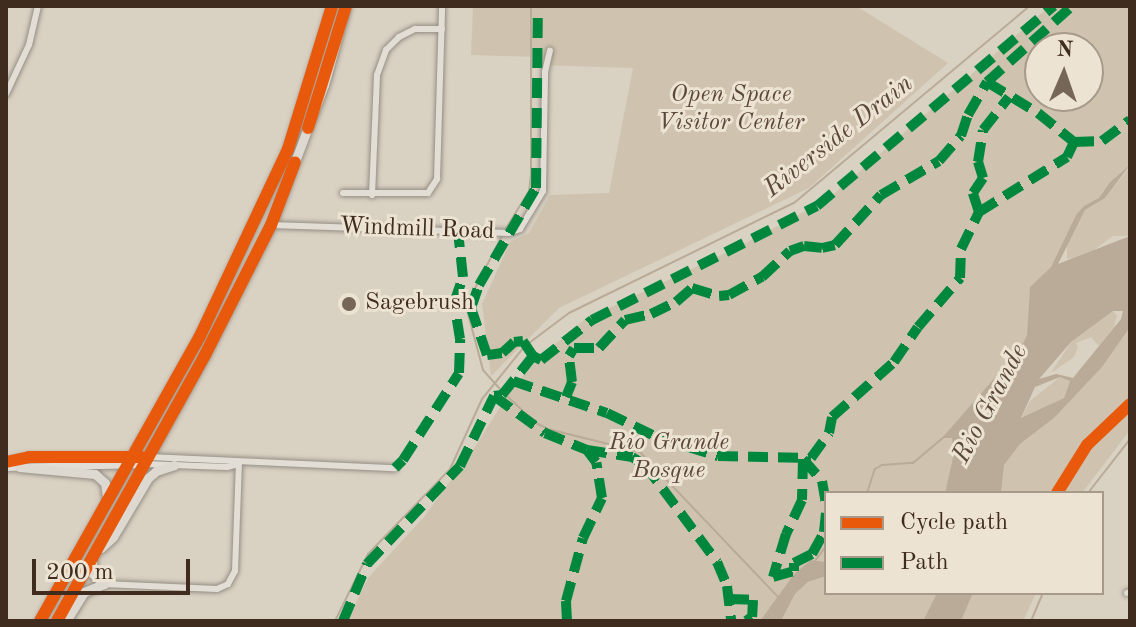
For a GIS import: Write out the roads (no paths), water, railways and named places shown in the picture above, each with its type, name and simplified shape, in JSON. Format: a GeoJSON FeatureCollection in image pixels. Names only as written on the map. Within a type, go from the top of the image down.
{"type":"FeatureCollection","features":[{"type":"Feature","properties":{"kind":"main road"},"geometry":{"type":"LineString","coordinates":[[40,621],[200,336],[288,149],[332,6]]}},
{"type":"Feature","properties":{"kind":"main road"},"geometry":{"type":"LineString","coordinates":[[57,621],[148,461],[271,225],[324,85],[346,6]]}},
{"type":"Feature","properties":{"kind":"main road"},"geometry":{"type":"LineString","coordinates":[[66,621],[84,592],[104,584],[93,574],[93,558],[113,537],[148,478],[156,471],[174,465]]}},
{"type":"Feature","properties":{"kind":"main road"},"geometry":{"type":"LineString","coordinates":[[19,467],[95,474],[105,483],[108,498]]}},
{"type":"Feature","properties":{"kind":"street"},"geometry":{"type":"LineString","coordinates":[[6,94],[29,45],[38,6]]}},
{"type":"Feature","properties":{"kind":"street"},"geometry":{"type":"LineString","coordinates":[[343,193],[428,193],[437,179],[442,6]]}},
{"type":"Feature","properties":{"kind":"street"},"geometry":{"type":"LineString","coordinates":[[372,195],[377,75],[386,50],[399,37],[415,29],[442,29]]}},
{"type":"Feature","properties":{"kind":"street","name":"Windmill Road"},"geometry":{"type":"LineString","coordinates":[[271,225],[509,233],[525,226],[543,191],[545,72],[550,51]]}},
{"type":"Feature","properties":{"kind":"street"},"geometry":{"type":"LineString","coordinates":[[6,465],[29,457],[395,468]]}},
{"type":"Feature","properties":{"kind":"street"},"geometry":{"type":"LineString","coordinates":[[6,465],[19,467],[129,460]]}},
{"type":"Feature","properties":{"kind":"street"},"geometry":{"type":"LineString","coordinates":[[148,461],[227,467],[239,464]]}},
{"type":"Feature","properties":{"kind":"street"},"geometry":{"type":"LineString","coordinates":[[104,584],[217,589],[228,584],[235,571],[239,464]]}},
{"type":"Feature","properties":{"kind":"water","name":"Rio Grande"},"geometry":{"type":"Polygon","coordinates":[[[1130,165],[1105,198],[1085,210],[1058,264],[1130,236],[1130,327],[1102,367],[1054,418],[1020,444],[1004,465],[1001,491],[945,491],[953,457],[952,438],[942,438],[1020,349],[1027,335],[1030,287],[1051,267],[1076,215],[1084,206],[1099,198],[1110,182],[1130,165]],[[1113,311],[1071,342],[1039,379],[1056,374],[1073,378],[1121,319],[1123,311],[1113,311]],[[1060,377],[1035,387],[1021,418],[1064,398],[1070,381],[1060,377]]]}},
{"type":"Feature","properties":{"kind":"water"},"geometry":{"type":"Polygon","coordinates":[[[811,560],[824,562],[824,577],[808,582],[795,594],[781,621],[760,621],[794,574],[811,560]]]}},
{"type":"Feature","properties":{"kind":"water"},"geometry":{"type":"Polygon","coordinates":[[[936,595],[972,595],[961,621],[923,621],[936,595]]]}},
{"type":"Feature","properties":{"kind":"waterway"},"geometry":{"type":"LineString","coordinates":[[505,230],[529,191],[531,175],[531,6]]}},
{"type":"Feature","properties":{"kind":"waterway","name":"Riverside Drain"},"geometry":{"type":"LineString","coordinates":[[529,343],[569,313],[794,203],[1030,6]]}},
{"type":"Feature","properties":{"kind":"waterway"},"geometry":{"type":"LineString","coordinates":[[500,389],[483,370],[466,306],[502,236]]}},
{"type":"Feature","properties":{"kind":"waterway"},"geometry":{"type":"LineString","coordinates":[[335,621],[368,554],[450,469],[482,399],[524,347]]}},
{"type":"Feature","properties":{"kind":"waterway"},"geometry":{"type":"LineString","coordinates":[[508,397],[536,423],[548,429],[640,452],[778,597]]}},
{"type":"Feature","properties":{"kind":"waterway"},"geometry":{"type":"LineString","coordinates":[[868,491],[875,469],[882,465],[913,463],[944,437]]}},
{"type":"Feature","properties":{"kind":"waterway"},"geometry":{"type":"LineString","coordinates":[[1090,491],[1130,439]]}},
{"type":"Feature","properties":{"kind":"waterway"},"geometry":{"type":"LineString","coordinates":[[815,561],[824,549]]}},
{"type":"Feature","properties":{"kind":"waterway"},"geometry":{"type":"LineString","coordinates":[[1031,621],[1042,595]]}},
{"type":"Feature","properties":{"kind":"place","name":"Sagebrush"},"geometry":{"type":"Point","coordinates":[349,304]}},
{"type":"Feature","properties":{"kind":"park label","name":"Open Space Visitor Center"},"geometry":{"type":"Point","coordinates":[731,110]}},
{"type":"Feature","properties":{"kind":"park label","name":"Rio Grande Bosque"},"geometry":{"type":"Point","coordinates":[669,458]}}]}
